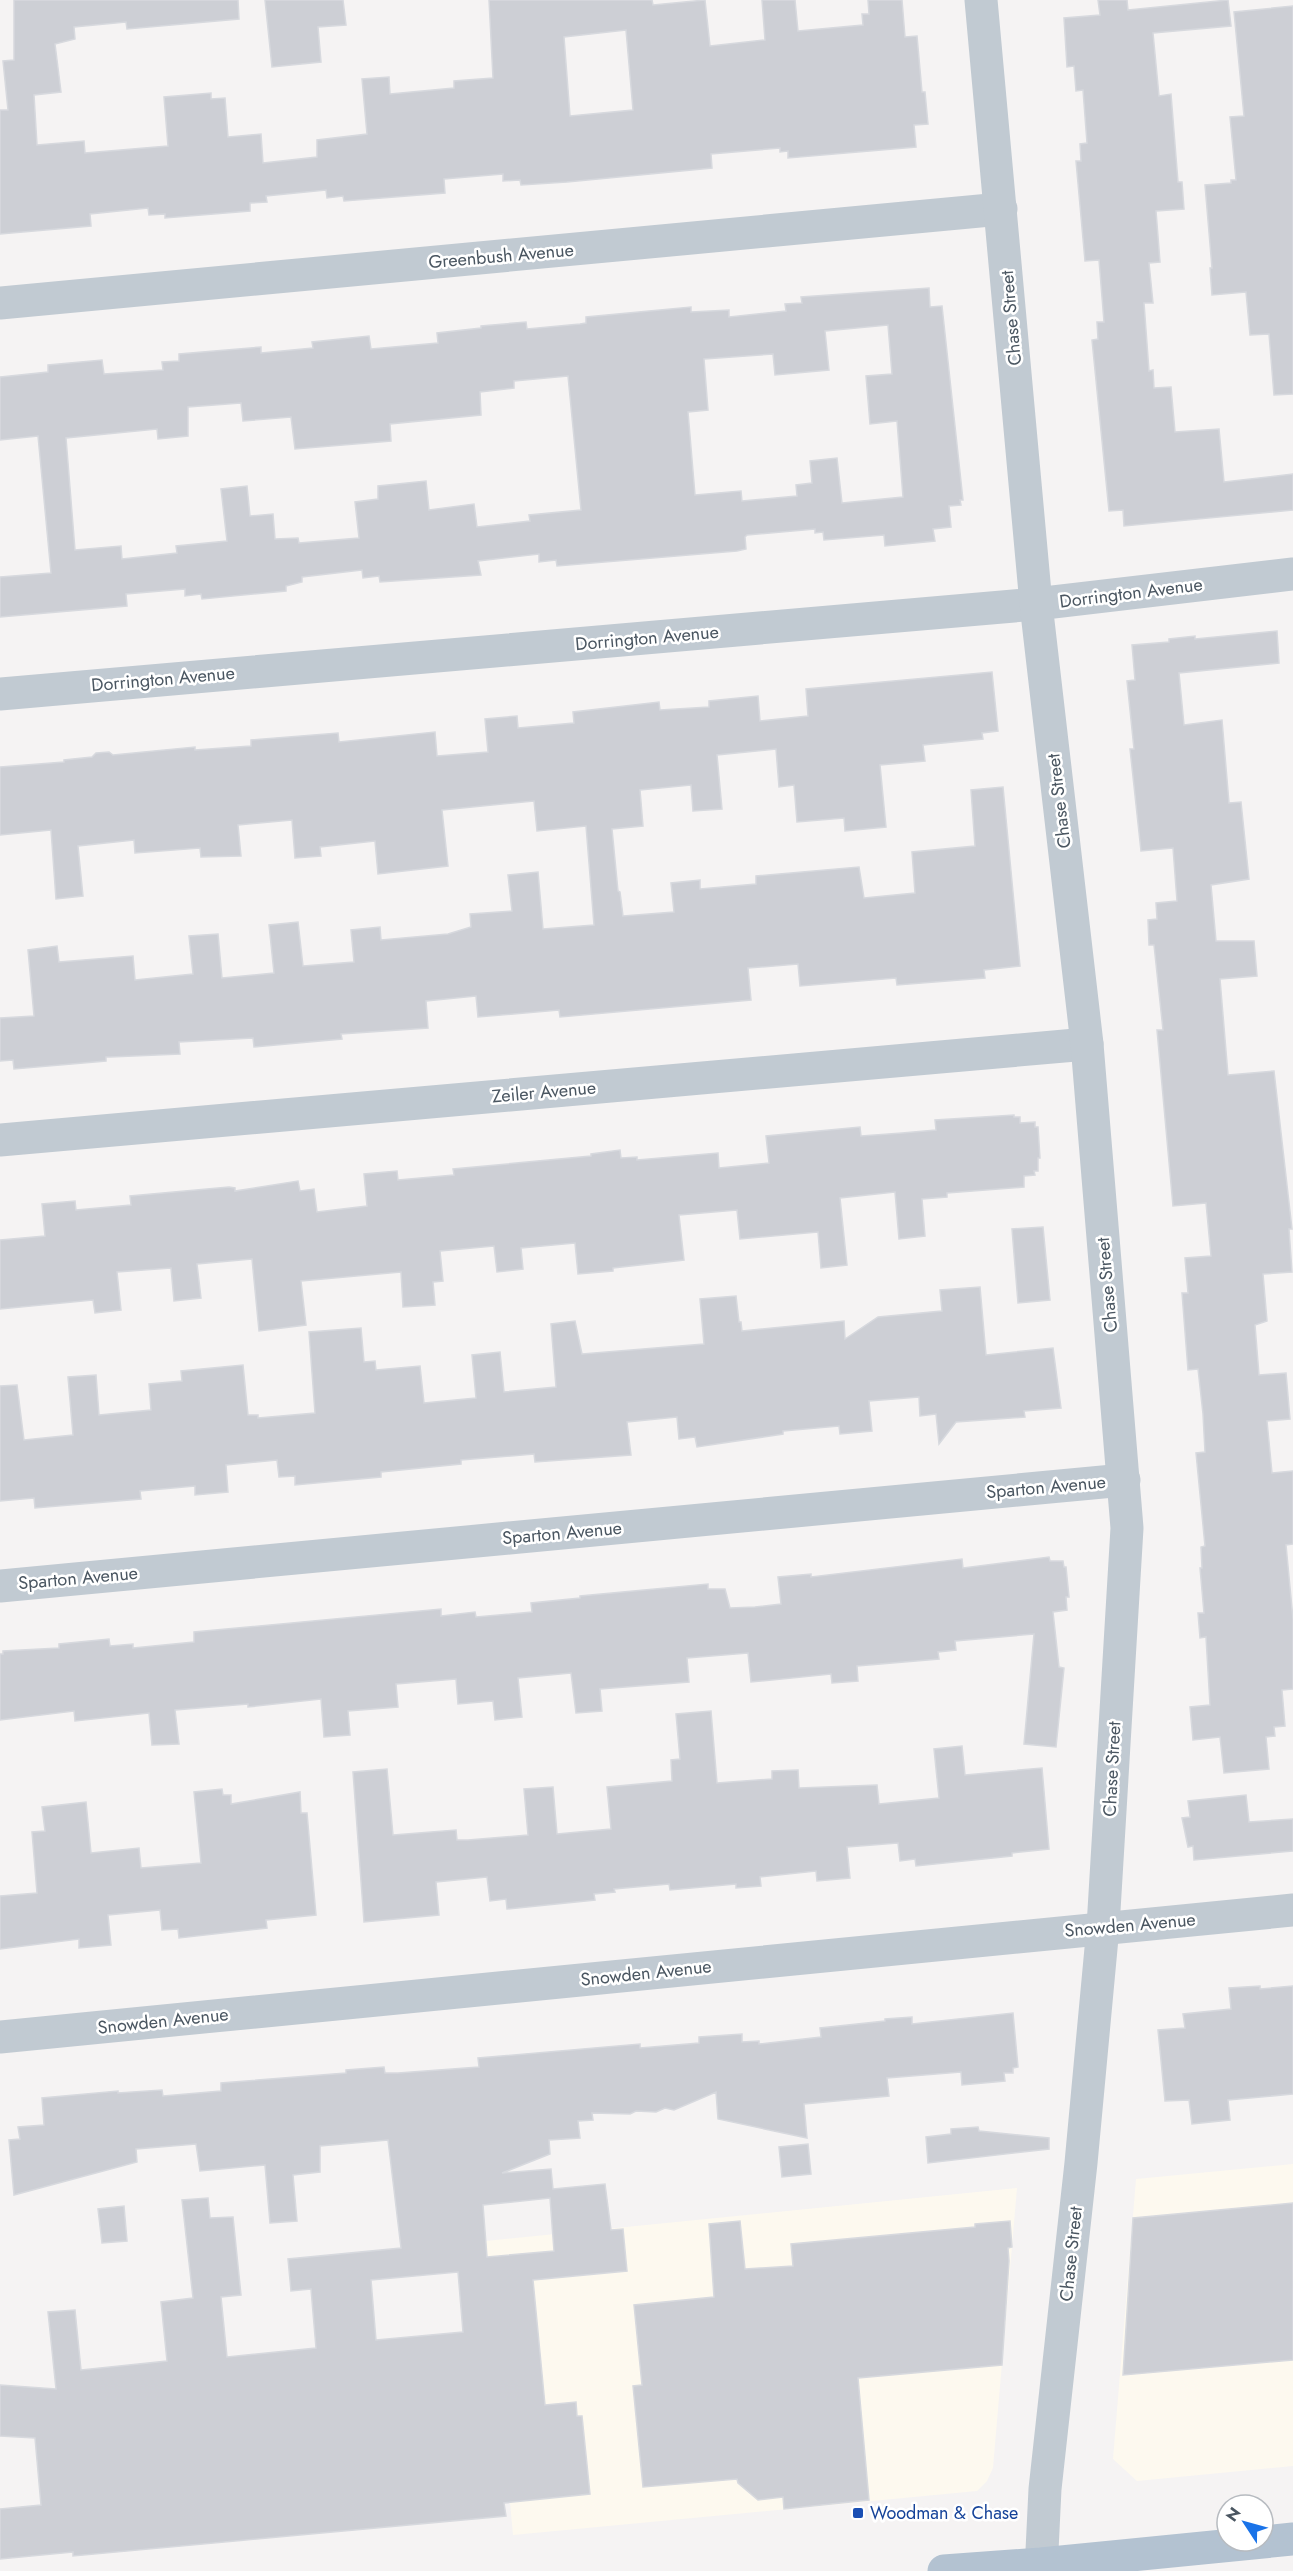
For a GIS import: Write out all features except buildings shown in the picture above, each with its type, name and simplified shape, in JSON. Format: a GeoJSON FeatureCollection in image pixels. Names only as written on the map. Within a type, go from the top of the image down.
{"type":"FeatureCollection","features":[{"type":"Feature","properties":{"kind":"main road"},"geometry":{"type":"LineString","coordinates":[[945,2571],[1041,2568],[1293,2539]]}},
{"type":"Feature","properties":{"kind":"street","name":"Chase Street"},"geometry":{"type":"LineString","coordinates":[[981,0],[1036,604],[1087,1044],[1127,1528],[1103,1927],[1081,2163],[1045,2489],[1041,2568]]}},
{"type":"Feature","properties":{"kind":"street","name":"Greenbush Avenue"},"geometry":{"type":"LineString","coordinates":[[0,303],[1001,210]]}},
{"type":"Feature","properties":{"kind":"street","name":"Dorrington Avenue"},"geometry":{"type":"LineString","coordinates":[[0,693],[1036,604],[1293,574]]}},
{"type":"Feature","properties":{"kind":"street","name":"Zeiler Avenue"},"geometry":{"type":"LineString","coordinates":[[0,1140],[1087,1044]]}},
{"type":"Feature","properties":{"kind":"street","name":"Sparton Avenue"},"geometry":{"type":"LineString","coordinates":[[0,1586],[1124,1480]]}},
{"type":"Feature","properties":{"kind":"street","name":"Snowden Avenue"},"geometry":{"type":"LineString","coordinates":[[0,2037],[1293,1910]]}},
{"type":"Feature","properties":{"kind":"shaded area"},"geometry":{"type":"Polygon","coordinates":[[[1293,2164],[1293,2466],[1137,2481],[1113,2459],[1136,2179],[1293,2164]]]}},
{"type":"Feature","properties":{"kind":"shaded area"},"geometry":{"type":"Polygon","coordinates":[[[1017,2188],[993,2468],[987,2481],[977,2491],[513,2535],[486,2241],[1017,2188]]]}},
{"type":"Feature","properties":{"kind":"place","name":"Woodman & Chase"},"geometry":{"type":"Point","coordinates":[858,2513]}}]}
